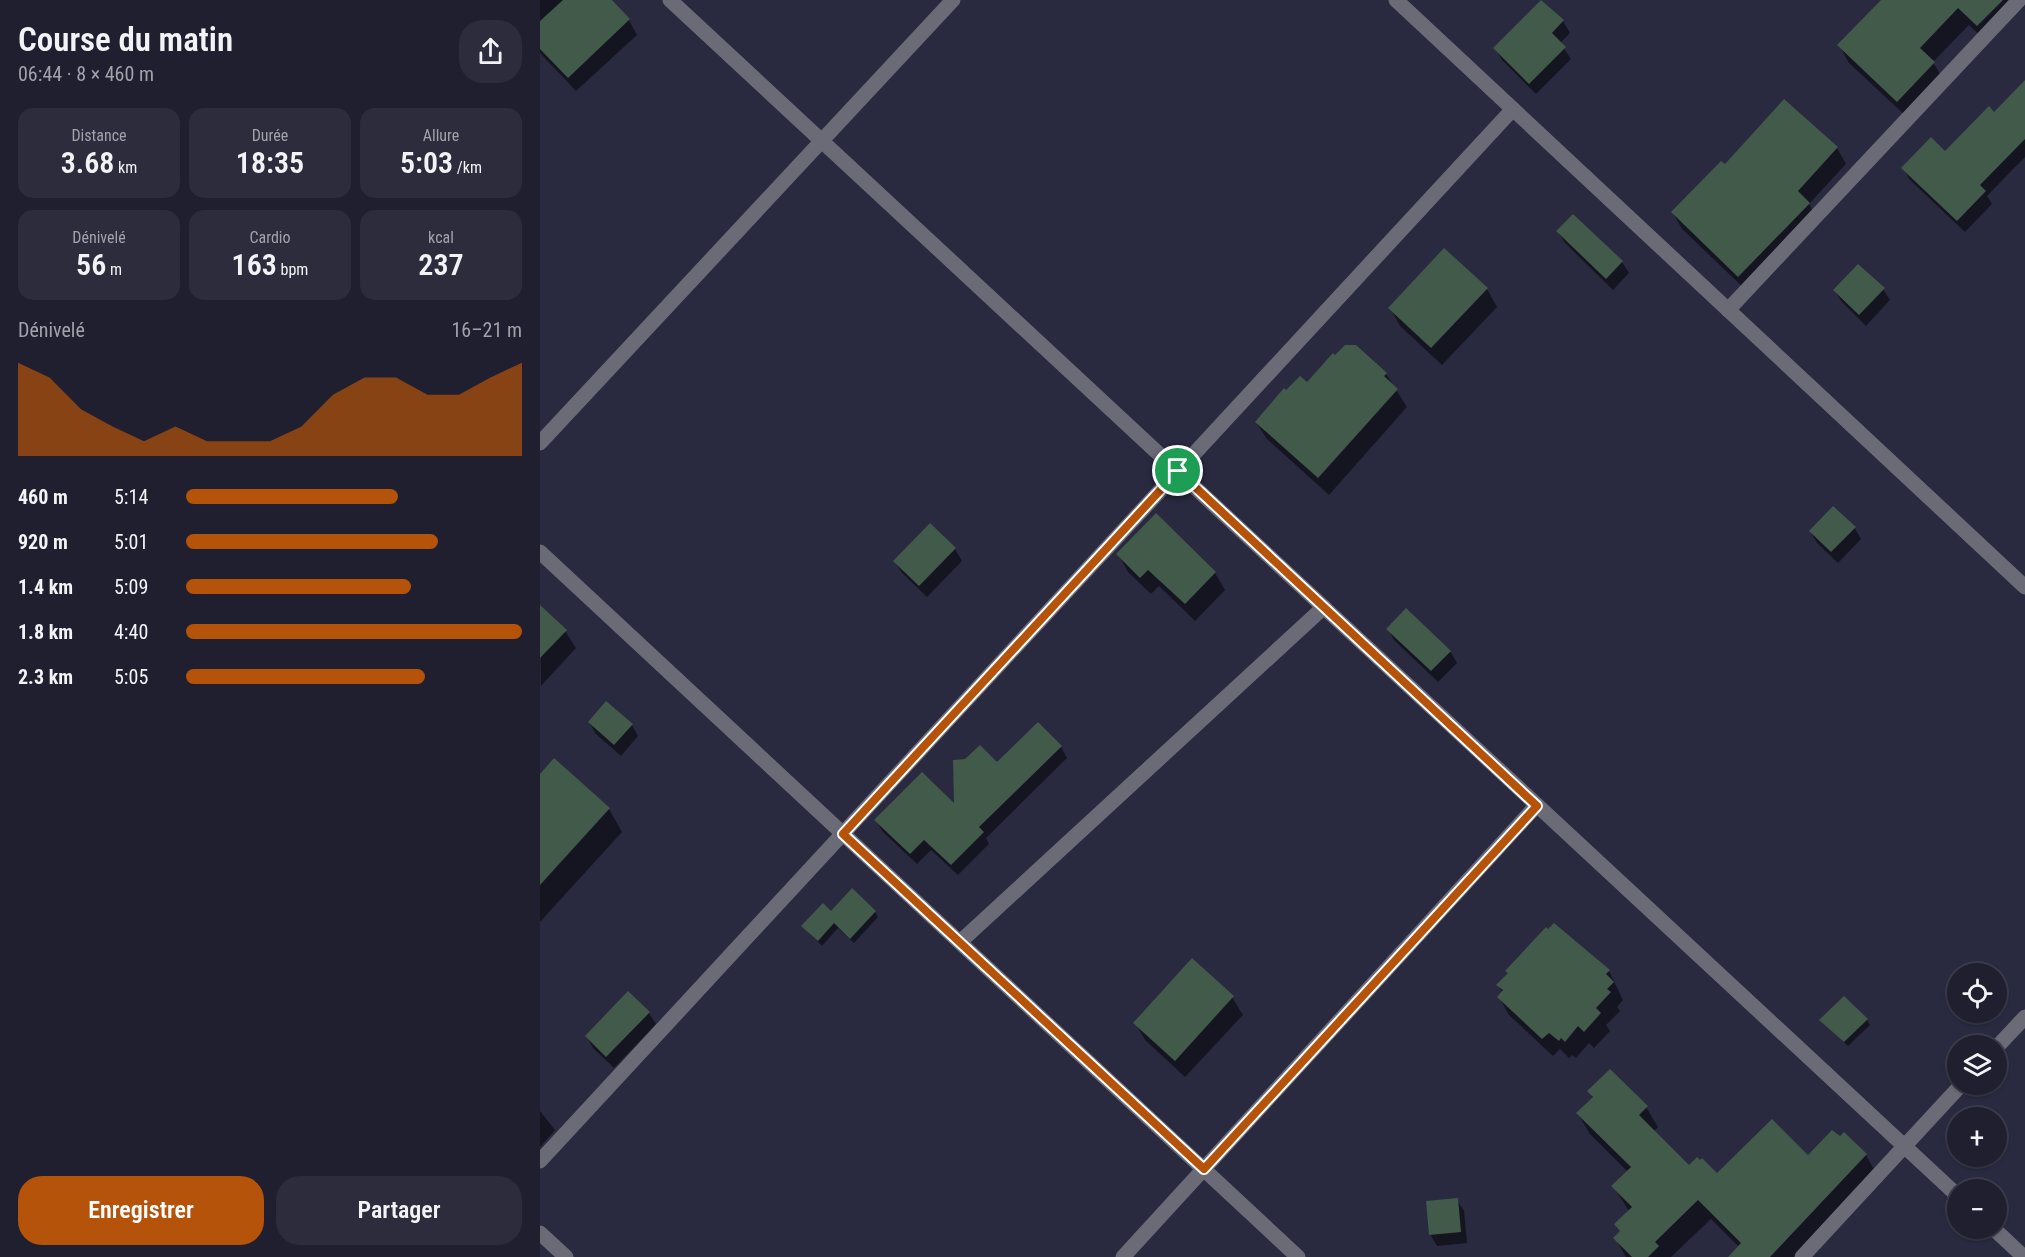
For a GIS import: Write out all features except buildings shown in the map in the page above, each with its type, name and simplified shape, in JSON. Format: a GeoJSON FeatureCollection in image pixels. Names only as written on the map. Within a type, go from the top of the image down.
{"type":"FeatureCollection","features":[{"type":"Feature","properties":{"kind":"street"},"geometry":{"type":"LineString","coordinates":[[670,0],[1947,1186]]}},
{"type":"Feature","properties":{"kind":"street"},"geometry":{"type":"LineString","coordinates":[[540,443],[952,0]]}},
{"type":"Feature","properties":{"kind":"street"},"geometry":{"type":"LineString","coordinates":[[1396,0],[2025,587]]}},
{"type":"Feature","properties":{"kind":"street"},"geometry":{"type":"LineString","coordinates":[[1728,310],[2019,0]]}},
{"type":"Feature","properties":{"kind":"street"},"geometry":{"type":"LineString","coordinates":[[540,1161],[1513,109]]}},
{"type":"Feature","properties":{"kind":"street"},"geometry":{"type":"LineString","coordinates":[[540,552],[1298,1257]]}},
{"type":"Feature","properties":{"kind":"street"},"geometry":{"type":"LineString","coordinates":[[960,942],[1324,607]]}},
{"type":"Feature","properties":{"kind":"street"},"geometry":{"type":"LineString","coordinates":[[1123,1257],[1537,806]]}},
{"type":"Feature","properties":{"kind":"street"},"geometry":{"type":"LineString","coordinates":[[2007,1036],[2025,1017]]}},
{"type":"Feature","properties":{"kind":"street"},"geometry":{"type":"LineString","coordinates":[[1802,1257],[1952,1095]]}},
{"type":"Feature","properties":{"kind":"street"},"geometry":{"type":"LineString","coordinates":[[540,1233],[566,1257]]}},
{"type":"Feature","properties":{"kind":"street"},"geometry":{"type":"LineString","coordinates":[[2005,1239],[2024,1257]]}},
{"type":"Feature","properties":{"kind":"route"},"geometry":{"type":"LineString","coordinates":[[1178,471],[1537,806],[1204,1169],[843,834],[1178,471]]}}]}
